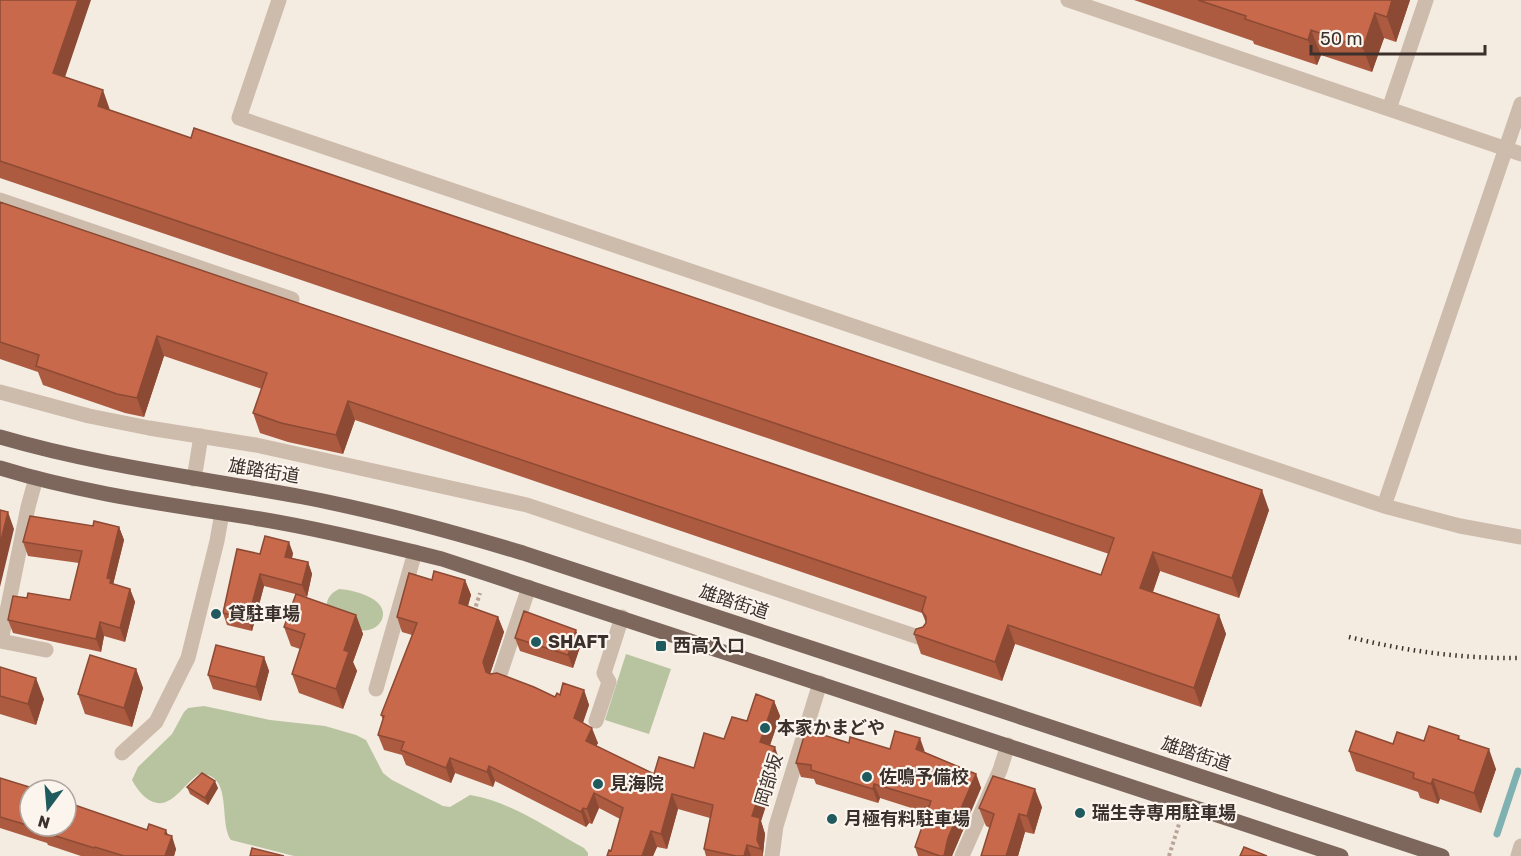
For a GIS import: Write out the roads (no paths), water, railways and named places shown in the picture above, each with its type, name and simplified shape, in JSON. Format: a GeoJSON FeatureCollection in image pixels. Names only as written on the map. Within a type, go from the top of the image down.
{"type":"FeatureCollection","features":[{"type":"Feature","properties":{"kind":"main road","name":"雄踏街道"},"geometry":{"type":"LineString","coordinates":[[0,437],[80,458],[349,506],[414,521],[487,542],[1442,856]]}},
{"type":"Feature","properties":{"kind":"main road"},"geometry":{"type":"LineString","coordinates":[[0,468],[116,496],[334,533],[415,552],[622,617],[1008,745],[1313,852],[1341,856]]}},
{"type":"Feature","properties":{"kind":"street"},"geometry":{"type":"LineString","coordinates":[[279,0],[239,118],[1384,506],[1460,526],[1521,537]]}},
{"type":"Feature","properties":{"kind":"street"},"geometry":{"type":"LineString","coordinates":[[1068,0],[1521,154]]}},
{"type":"Feature","properties":{"kind":"street"},"geometry":{"type":"LineString","coordinates":[[1389,109],[1426,0]]}},
{"type":"Feature","properties":{"kind":"street"},"geometry":{"type":"LineString","coordinates":[[1384,506],[1521,104]]}},
{"type":"Feature","properties":{"kind":"street"},"geometry":{"type":"LineString","coordinates":[[0,200],[292,299]]}},
{"type":"Feature","properties":{"kind":"street"},"geometry":{"type":"LineString","coordinates":[[0,392],[89,416],[256,445],[527,505],[924,639]]}},
{"type":"Feature","properties":{"kind":"street"},"geometry":{"type":"LineString","coordinates":[[194,479],[201,436]]}},
{"type":"Feature","properties":{"kind":"street"},"geometry":{"type":"LineString","coordinates":[[36,478],[1,641],[46,650]]}},
{"type":"Feature","properties":{"kind":"street"},"geometry":{"type":"LineString","coordinates":[[122,753],[156,722],[188,658],[218,541],[222,513]]}},
{"type":"Feature","properties":{"kind":"street"},"geometry":{"type":"LineString","coordinates":[[376,688],[415,552]]}},
{"type":"Feature","properties":{"kind":"street"},"geometry":{"type":"LineString","coordinates":[[498,680],[529,587]]}},
{"type":"Feature","properties":{"kind":"street"},"geometry":{"type":"LineString","coordinates":[[596,720],[609,682],[604,673],[622,617]]}},
{"type":"Feature","properties":{"kind":"street","name":"岡部坂"},"geometry":{"type":"LineString","coordinates":[[772,856],[776,826],[820,683]]}},
{"type":"Feature","properties":{"kind":"street"},"geometry":{"type":"LineString","coordinates":[[962,856],[1000,770],[1008,745]]}},
{"type":"Feature","properties":{"kind":"street"},"geometry":{"type":"LineString","coordinates":[[1518,856],[1521,846]]}},
{"type":"Feature","properties":{"kind":"waterway"},"geometry":{"type":"LineString","coordinates":[[1497,834],[1518,771]]}},
{"type":"Feature","properties":{"kind":"railway"},"geometry":{"type":"LineString","coordinates":[[1349,637],[1434,653],[1521,658]]}},
{"type":"Feature","properties":{"kind":"place","name":"貸駐車場"},"geometry":{"type":"Point","coordinates":[216,614]}},
{"type":"Feature","properties":{"kind":"place","name":"SHAFT"},"geometry":{"type":"Point","coordinates":[536,642]}},
{"type":"Feature","properties":{"kind":"place","name":"西高入口"},"geometry":{"type":"Point","coordinates":[661,646]}},
{"type":"Feature","properties":{"kind":"place","name":"本家かまどや"},"geometry":{"type":"Point","coordinates":[765,728]}},
{"type":"Feature","properties":{"kind":"place","name":"佐鳴予備校"},"geometry":{"type":"Point","coordinates":[867,777]}},
{"type":"Feature","properties":{"kind":"place","name":"見海院"},"geometry":{"type":"Point","coordinates":[598,784]}},
{"type":"Feature","properties":{"kind":"place","name":"瑞生寺専用駐車場"},"geometry":{"type":"Point","coordinates":[1080,813]}},
{"type":"Feature","properties":{"kind":"place","name":"月極有料駐車場"},"geometry":{"type":"Point","coordinates":[832,819]}}]}
